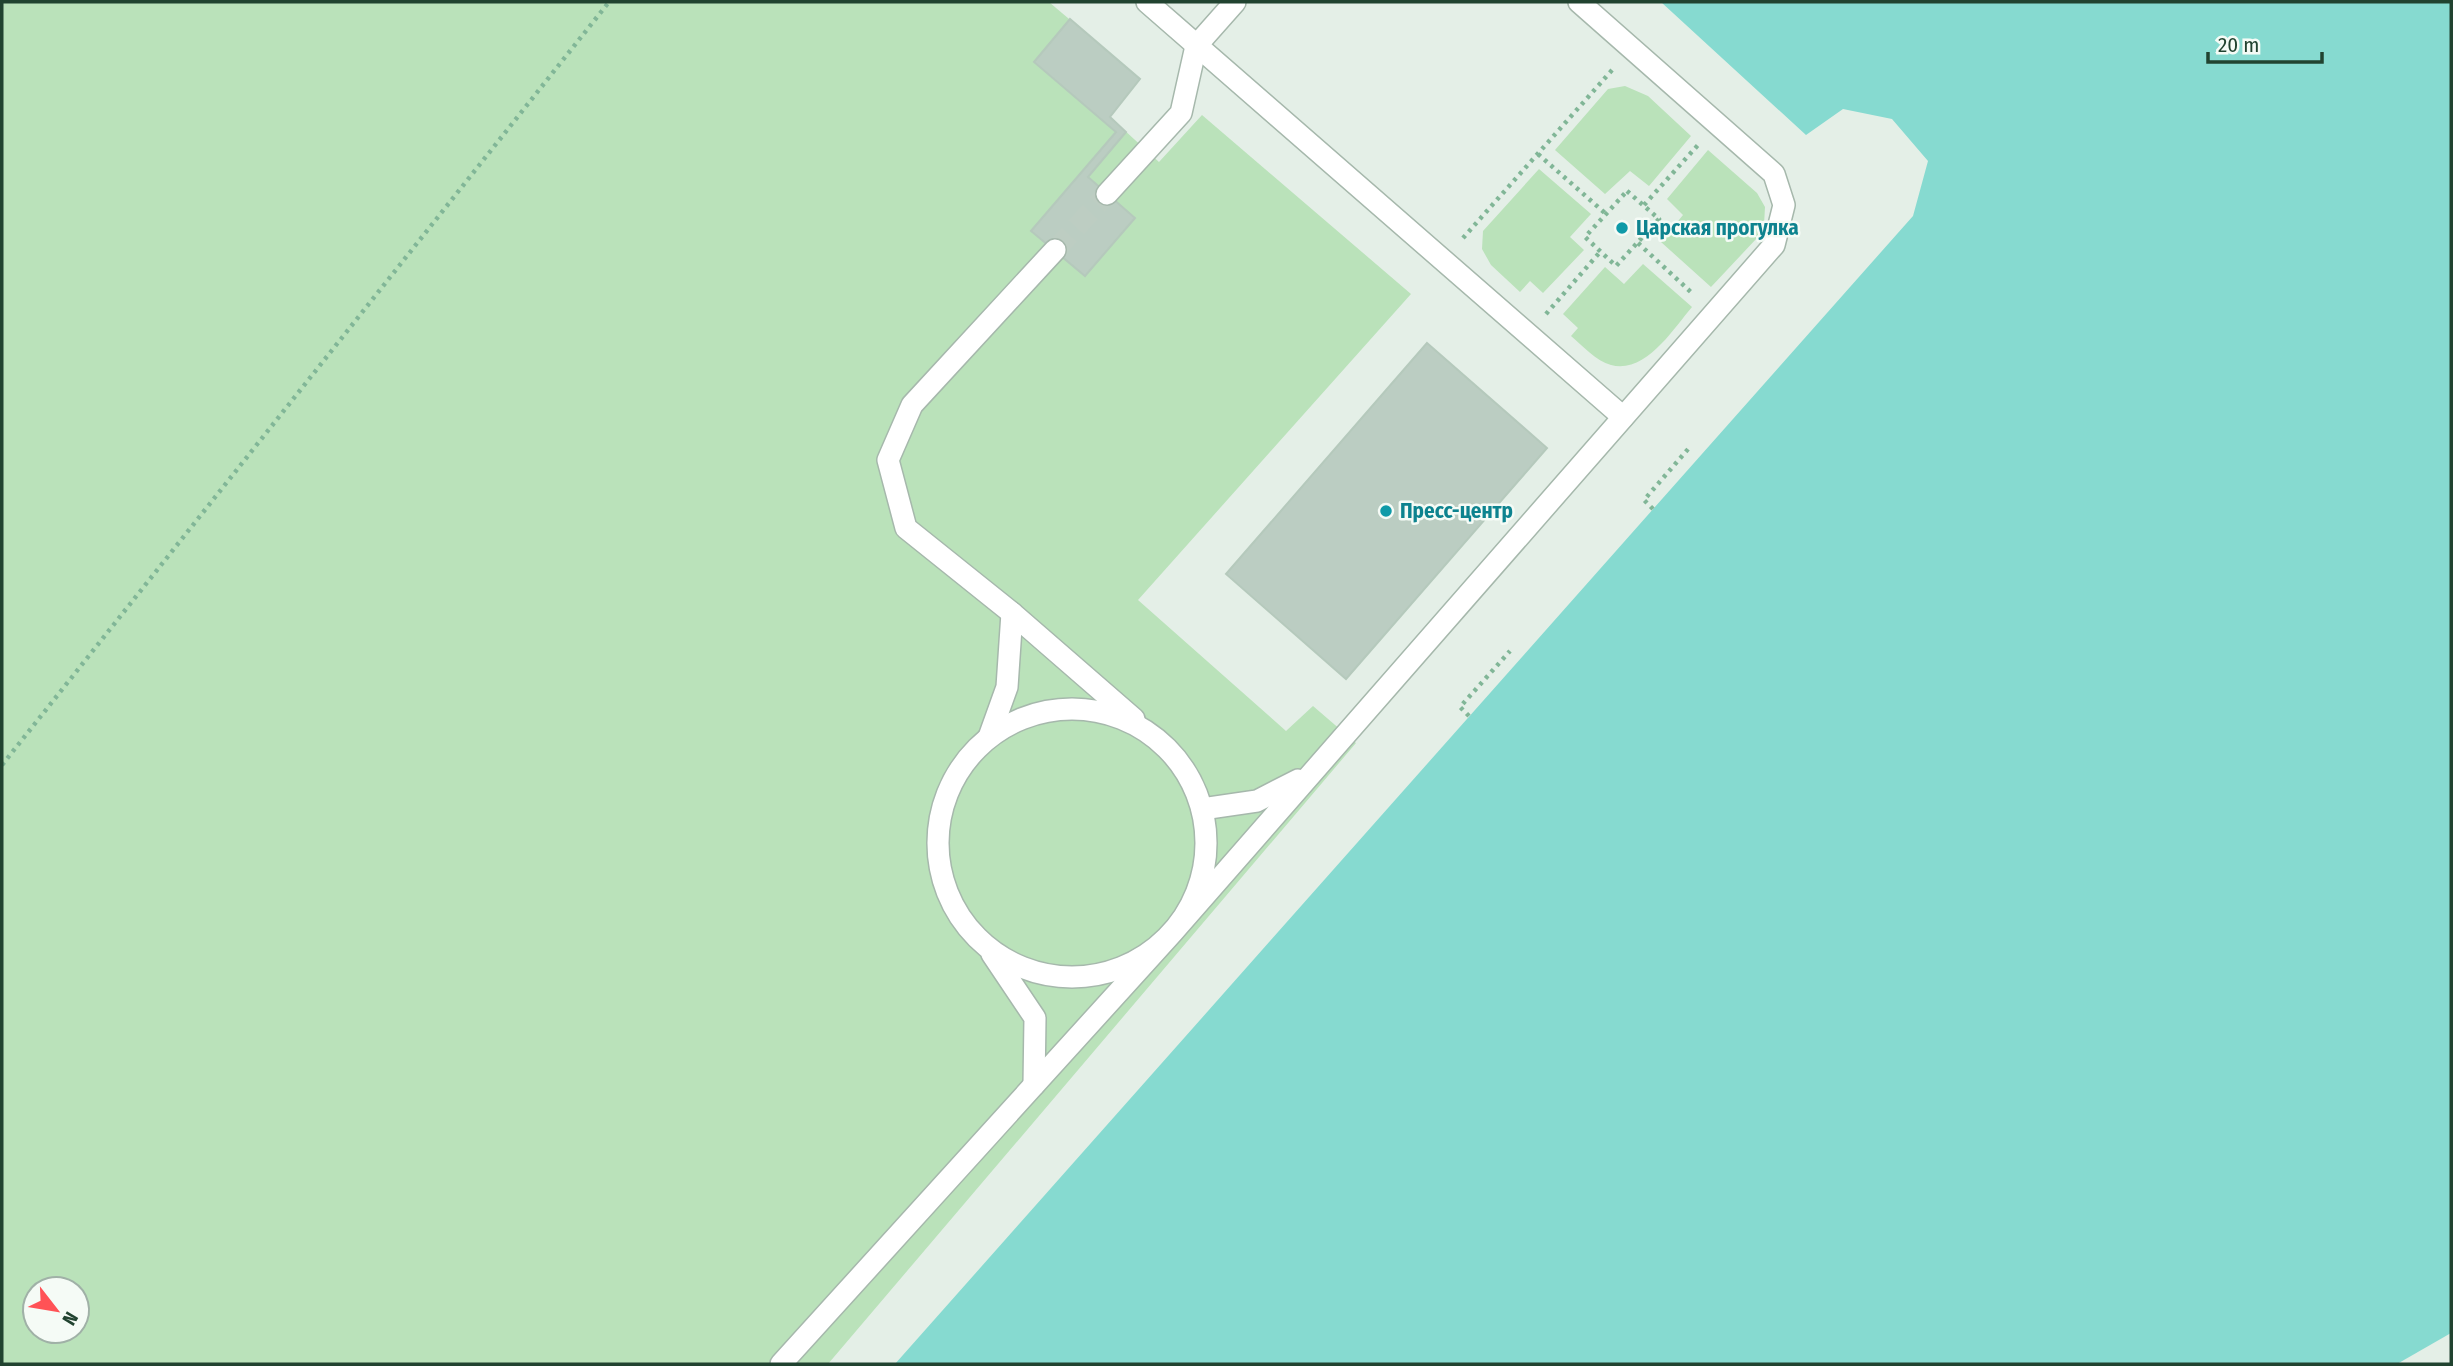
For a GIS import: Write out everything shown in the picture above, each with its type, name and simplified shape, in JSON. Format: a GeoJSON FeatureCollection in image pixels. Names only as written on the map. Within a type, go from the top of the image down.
{"type":"FeatureCollection","features":[{"type":"Feature","properties":{"kind":"lane"},"geometry":{"type":"LineString","coordinates":[[1147,2],[1623,417]]}},
{"type":"Feature","properties":{"kind":"lane"},"geometry":{"type":"LineString","coordinates":[[1107,194],[1181,113],[1196,47],[1235,2]]}},
{"type":"Feature","properties":{"kind":"lane"},"geometry":{"type":"LineString","coordinates":[[781,1364],[1172,933],[1773,245],[1784,205],[1774,174],[1579,2]]}},
{"type":"Feature","properties":{"kind":"lane"},"geometry":{"type":"LineString","coordinates":[[989,949],[1016,965],[1058,977],[1096,975],[1134,962],[1172,933],[1194,900],[1203,877],[1207,850],[1202,809],[1188,775],[1160,741],[1012,612],[906,528],[888,460],[912,405],[1055,250]]}},
{"type":"Feature","properties":{"kind":"lane"},"geometry":{"type":"LineString","coordinates":[[989,737],[1007,687],[1012,612]]}},
{"type":"Feature","properties":{"kind":"lane"},"geometry":{"type":"LineString","coordinates":[[1034,1085],[1035,1018],[989,949],[966,925],[946,890],[938,852],[943,807],[952,783],[965,762],[989,737],[1008,725],[1055,710],[1106,713],[1140,727],[1160,741]]}},
{"type":"Feature","properties":{"kind":"lane"},"geometry":{"type":"LineString","coordinates":[[1202,809],[1257,801],[1310,774]]}},
{"type":"Feature","properties":{"kind":"path"},"geometry":{"type":"LineString","coordinates":[[2,765],[609,2]]}},
{"type":"Feature","properties":{"kind":"path"},"geometry":{"type":"LineString","coordinates":[[1442,261],[1632,47]]}},
{"type":"Feature","properties":{"kind":"path"},"geometry":{"type":"LineString","coordinates":[[1644,205],[1718,124]]}},
{"type":"Feature","properties":{"kind":"path"},"geometry":{"type":"LineString","coordinates":[[1538,154],[1606,214]]}},
{"type":"Feature","properties":{"kind":"path"},"geometry":{"type":"LineString","coordinates":[[1628,191],[1644,205],[1659,219],[1616,266],[1585,237],[1628,191]]}},
{"type":"Feature","properties":{"kind":"path"},"geometry":{"type":"LineString","coordinates":[[1638,243],[1714,313]]}},
{"type":"Feature","properties":{"kind":"path"},"geometry":{"type":"LineString","coordinates":[[1528,336],[1601,251]]}},
{"type":"Feature","properties":{"kind":"path"},"geometry":{"type":"LineString","coordinates":[[1653,509],[1644,499],[1689,448]]}},
{"type":"Feature","properties":{"kind":"path"},"geometry":{"type":"LineString","coordinates":[[1469,716],[1460,708],[1510,651]]}},
{"type":"Feature","properties":{"kind":"green space"},"geometry":{"type":"Polygon","coordinates":[[[2,2],[1049,2],[1140,79],[1110,117],[1159,162],[1202,115],[1411,294],[1138,600],[1286,731],[1313,706],[1356,743],[828,1364],[2,1364],[2,2]]]}},
{"type":"Feature","properties":{"kind":"green space"},"geometry":{"type":"Polygon","coordinates":[[[1625,86],[1648,96],[1691,136],[1649,186],[1630,171],[1605,194],[1555,150],[1608,89],[1625,86]]]}},
{"type":"Feature","properties":{"kind":"green space"},"geometry":{"type":"Polygon","coordinates":[[[1708,150],[1757,193],[1765,207],[1764,225],[1757,238],[1711,287],[1661,242],[1683,215],[1667,199],[1708,150]]]}},
{"type":"Feature","properties":{"kind":"green space"},"geometry":{"type":"Polygon","coordinates":[[[1539,169],[1591,214],[1570,237],[1584,250],[1543,293],[1530,281],[1520,292],[1491,265],[1482,249],[1483,231],[1539,169]]]}},
{"type":"Feature","properties":{"kind":"green space"},"geometry":{"type":"Polygon","coordinates":[[[1643,264],[1692,307],[1658,348],[1647,356],[1624,366],[1605,363],[1571,336],[1578,328],[1563,314],[1605,267],[1624,284],[1643,264]]]}},
{"type":"Feature","properties":{"kind":"water"},"geometry":{"type":"Polygon","coordinates":[[[1661,2],[2451,2],[2451,1364],[895,1364],[1913,216],[1928,161],[1892,119],[1843,109],[1806,135],[1661,2]]]}},
{"type":"Feature","properties":{"kind":"pier"},"geometry":{"type":"Polygon","coordinates":[[[2451,1333],[2451,1364],[2397,1364],[2451,1333]]]}},
{"type":"Feature","properties":{"kind":"building"},"geometry":{"type":"Polygon","coordinates":[[[1070,19],[1140,79],[1110,117],[1126,132],[1088,177],[1135,218],[1085,276],[1031,231],[1116,132],[1034,62],[1070,19]]]}},
{"type":"Feature","properties":{"kind":"building","name":"Пресс-центр"},"geometry":{"type":"Polygon","coordinates":[[[1427,343],[1547,448],[1346,679],[1226,574],[1427,343]]]}},
{"type":"Feature","properties":{"kind":"tunnel"},"geometry":{"type":"LineString","coordinates":[[1055,250],[1107,194]]}},
{"type":"Feature","properties":{"kind":"place","name":"Царская прогулка"},"geometry":{"type":"Point","coordinates":[1622,228]}},
{"type":"Feature","properties":{"kind":"place","name":"Пресс-центр"},"geometry":{"type":"Point","coordinates":[1386,511]}}]}
